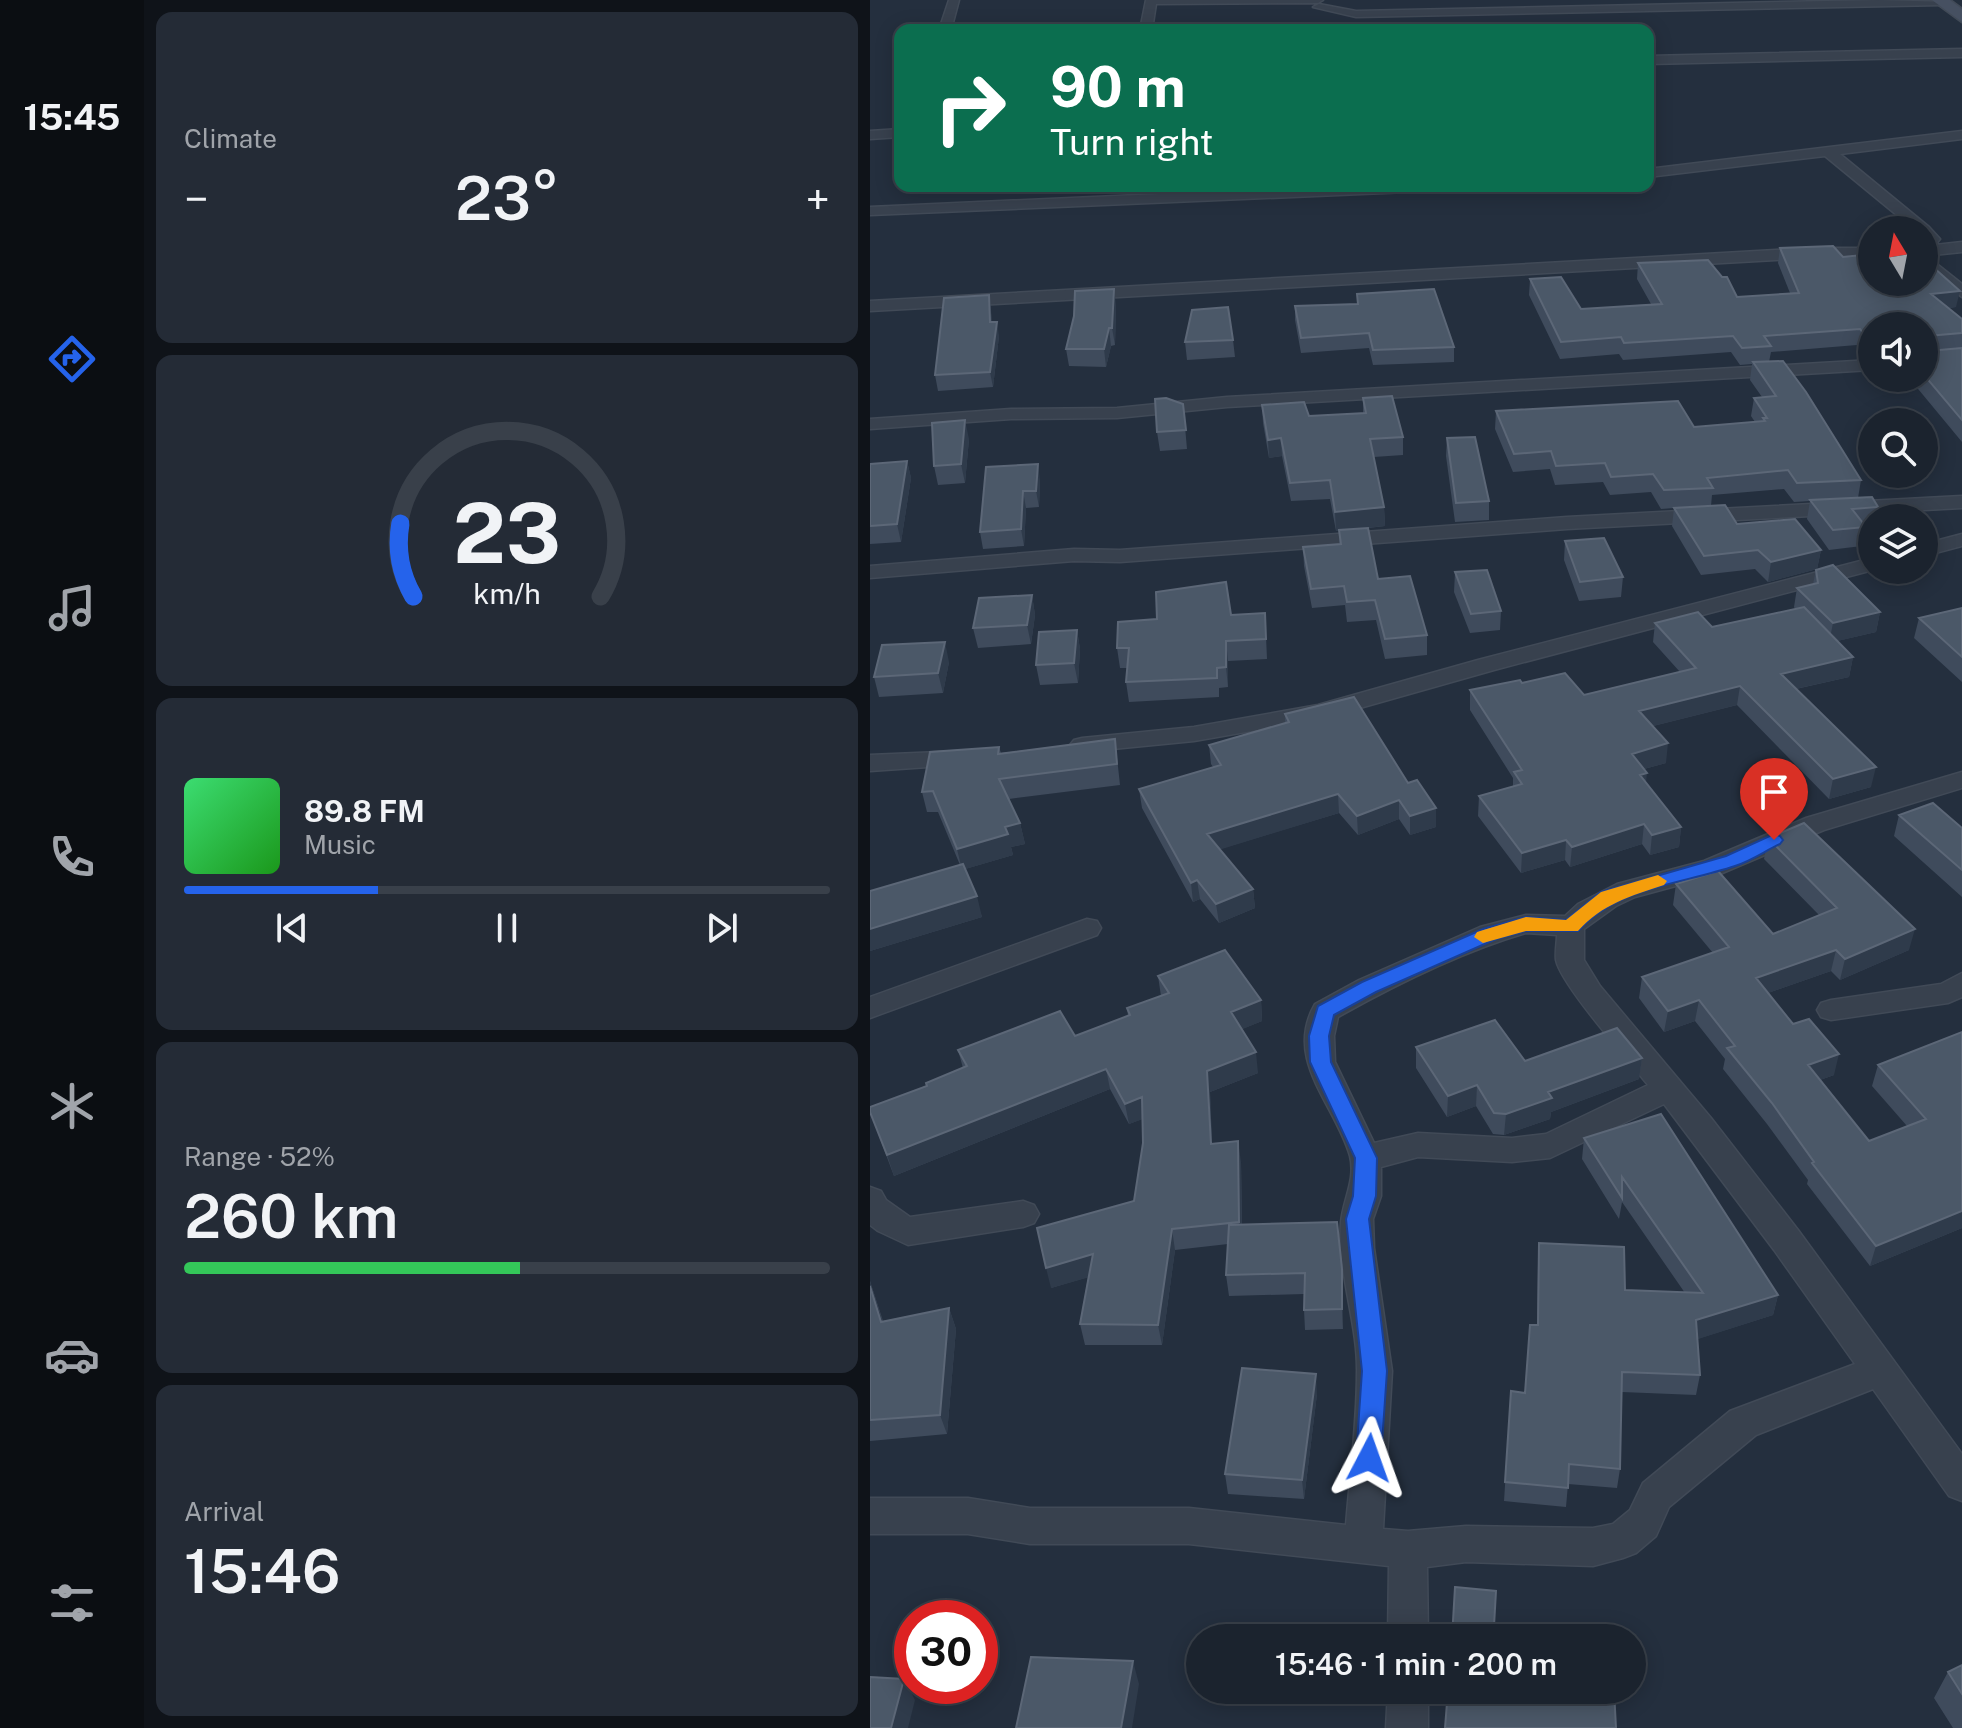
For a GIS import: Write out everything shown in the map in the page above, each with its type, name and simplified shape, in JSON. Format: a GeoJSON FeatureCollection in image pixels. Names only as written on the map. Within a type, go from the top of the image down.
{"type":"FeatureCollection","features":[{"type":"Feature","properties":{"kind":"street"},"geometry":{"type":"LineString","coordinates":[[947,24],[954,0]]}},
{"type":"Feature","properties":{"kind":"street"},"geometry":{"type":"LineString","coordinates":[[1147,24],[1151,1],[1318,2],[1322,24],[1356,14],[1534,5],[1712,2],[1941,1],[1962,17]]}},
{"type":"Feature","properties":{"kind":"street"},"geometry":{"type":"LineString","coordinates":[[1654,60],[1962,53]]}},
{"type":"Feature","properties":{"kind":"street"},"geometry":{"type":"LineString","coordinates":[[870,135],[894,133]]}},
{"type":"Feature","properties":{"kind":"street"},"geometry":{"type":"LineString","coordinates":[[1654,172],[1962,135]]}},
{"type":"Feature","properties":{"kind":"street"},"geometry":{"type":"LineString","coordinates":[[1829,152],[1907,216]]}},
{"type":"Feature","properties":{"kind":"street"},"geometry":{"type":"LineString","coordinates":[[903,192],[905,208]]}},
{"type":"Feature","properties":{"kind":"street"},"geometry":{"type":"LineString","coordinates":[[870,211],[1033,206],[1126,193],[1171,192]]}},
{"type":"Feature","properties":{"kind":"street"},"geometry":{"type":"LineString","coordinates":[[1938,250],[1962,247]]}},
{"type":"Feature","properties":{"kind":"street"},"geometry":{"type":"LineString","coordinates":[[870,306],[1813,253],[1858,253]]}},
{"type":"Feature","properties":{"kind":"street"},"geometry":{"type":"LineString","coordinates":[[1938,273],[1962,292]]}},
{"type":"Feature","properties":{"kind":"street"},"geometry":{"type":"LineString","coordinates":[[870,424],[1011,414],[1117,413],[1227,402],[1858,366]]}},
{"type":"Feature","properties":{"kind":"street"},"geometry":{"type":"LineString","coordinates":[[870,572],[1074,555],[1135,555],[1612,520],[1962,502]]}},
{"type":"Feature","properties":{"kind":"street"},"geometry":{"type":"LineString","coordinates":[[1938,546],[1962,540]]}},
{"type":"Feature","properties":{"kind":"street"},"geometry":{"type":"LineString","coordinates":[[1066,747],[1194,734],[1321,712],[1486,665],[1858,568]]}},
{"type":"Feature","properties":{"kind":"street"},"geometry":{"type":"LineString","coordinates":[[870,763],[981,757]]}},
{"type":"Feature","properties":{"kind":"street"},"geometry":{"type":"LineString","coordinates":[[1962,780],[1827,820],[1774,840],[1732,861],[1608,897],[1582,914],[1571,926],[1570,961],[1590,993],[1669,1088],[1882,1369],[1962,1484]]}},
{"type":"Feature","properties":{"kind":"street"},"geometry":{"type":"LineString","coordinates":[[1363,1545],[1375,1371],[1358,1248],[1357,1219],[1365,1196],[1366,1158],[1320,1062],[1319,1036],[1325,1011],[1369,987],[1490,934],[1526,924],[1571,926]]}},
{"type":"Feature","properties":{"kind":"street"},"geometry":{"type":"LineString","coordinates":[[870,1008],[1087,928]]}},
{"type":"Feature","properties":{"kind":"street"},"geometry":{"type":"LineString","coordinates":[[1831,1010],[1948,993],[1962,983]]}},
{"type":"Feature","properties":{"kind":"street"},"geometry":{"type":"LineString","coordinates":[[1366,1158],[1418,1145],[1512,1150],[1550,1146],[1669,1088]]}},
{"type":"Feature","properties":{"kind":"street"},"geometry":{"type":"LineString","coordinates":[[870,1200],[873,1208],[889,1222],[908,1231],[1023,1214]]}},
{"type":"Feature","properties":{"kind":"street"},"geometry":{"type":"LineString","coordinates":[[870,1516],[968,1516],[1030,1526],[1189,1526],[1408,1550],[1466,1544],[1593,1547],[1623,1540],[1643,1523],[1656,1495],[1743,1423],[1882,1369]]}},
{"type":"Feature","properties":{"kind":"street"},"geometry":{"type":"LineString","coordinates":[[1408,1550],[1408,1624]]}},
{"type":"Feature","properties":{"kind":"street"},"geometry":{"type":"LineString","coordinates":[[1407,1728],[1408,1704]]}},
{"type":"Feature","properties":{"kind":"building"},"geometry":{"type":"Polygon","coordinates":[[[1833,246],[1843,257],[1858,255],[1858,296],[1933,296],[1962,319],[1962,333],[1938,335],[1938,312],[1858,312],[1858,329],[1764,336],[1771,346],[1742,348],[1733,336],[1624,343],[1621,337],[1561,342],[1530,279],[1561,277],[1581,309],[1662,304],[1638,263],[1708,260],[1722,277],[1727,277],[1737,297],[1799,293],[1780,248],[1833,246]]]}},
{"type":"Feature","properties":{"kind":"building"},"geometry":{"type":"Polygon","coordinates":[[[1938,271],[1960,291],[1938,293],[1938,271]]]}},
{"type":"Feature","properties":{"kind":"building"},"geometry":{"type":"Polygon","coordinates":[[[1114,289],[1112,328],[1109,328],[1104,349],[1066,349],[1074,316],[1075,291],[1114,289]]]}},
{"type":"Feature","properties":{"kind":"building"},"geometry":{"type":"Polygon","coordinates":[[[1434,289],[1454,347],[1373,350],[1369,333],[1301,338],[1295,306],[1358,304],[1357,294],[1434,289]]]}},
{"type":"Feature","properties":{"kind":"building"},"geometry":{"type":"Polygon","coordinates":[[[989,295],[990,322],[997,322],[990,372],[935,375],[944,298],[989,295]]]}},
{"type":"Feature","properties":{"kind":"building"},"geometry":{"type":"Polygon","coordinates":[[[1228,307],[1233,340],[1185,342],[1192,310],[1228,307]]]}},
{"type":"Feature","properties":{"kind":"building"},"geometry":{"type":"Polygon","coordinates":[[[1962,348],[1962,420],[1938,392],[1938,350],[1962,348]]]}},
{"type":"Feature","properties":{"kind":"building"},"geometry":{"type":"Polygon","coordinates":[[[1783,361],[1806,392],[1858,475],[1858,480],[1797,483],[1788,470],[1707,478],[1713,488],[1664,490],[1653,474],[1611,477],[1605,463],[1556,466],[1551,451],[1514,454],[1496,411],[1678,401],[1694,427],[1765,421],[1763,418],[1767,418],[1754,398],[1776,396],[1753,362],[1783,361]]]}},
{"type":"Feature","properties":{"kind":"building"},"geometry":{"type":"Polygon","coordinates":[[[1392,396],[1403,437],[1370,439],[1384,507],[1335,512],[1330,480],[1290,483],[1281,438],[1268,440],[1262,405],[1304,402],[1309,416],[1366,413],[1363,398],[1392,396]]]}},
{"type":"Feature","properties":{"kind":"building"},"geometry":{"type":"Polygon","coordinates":[[[1166,398],[1183,404],[1186,430],[1157,432],[1155,399],[1166,398]]]}},
{"type":"Feature","properties":{"kind":"building"},"geometry":{"type":"Polygon","coordinates":[[[965,420],[961,464],[934,466],[932,423],[965,420]]]}},
{"type":"Feature","properties":{"kind":"building"},"geometry":{"type":"Polygon","coordinates":[[[1475,437],[1489,501],[1456,503],[1447,438],[1475,437]]]}},
{"type":"Feature","properties":{"kind":"building"},"geometry":{"type":"Polygon","coordinates":[[[907,461],[897,524],[870,526],[870,464],[907,461]]]}},
{"type":"Feature","properties":{"kind":"building"},"geometry":{"type":"Polygon","coordinates":[[[1038,464],[1036,491],[1023,491],[1021,529],[980,532],[986,467],[1038,464]]]}},
{"type":"Feature","properties":{"kind":"building"},"geometry":{"type":"Polygon","coordinates":[[[1872,497],[1876,504],[1858,504],[1858,509],[1852,509],[1858,517],[1858,528],[1833,530],[1810,500],[1872,497]]]}},
{"type":"Feature","properties":{"kind":"building"},"geometry":{"type":"Polygon","coordinates":[[[1725,505],[1737,524],[1795,519],[1821,550],[1771,562],[1758,550],[1704,556],[1674,508],[1725,505]]]}},
{"type":"Feature","properties":{"kind":"building"},"geometry":{"type":"Polygon","coordinates":[[[1368,528],[1378,579],[1410,576],[1427,635],[1385,639],[1375,600],[1347,602],[1344,586],[1311,589],[1303,547],[1341,544],[1339,530],[1368,528]]]}},
{"type":"Feature","properties":{"kind":"building"},"geometry":{"type":"Polygon","coordinates":[[[1604,538],[1623,577],[1580,582],[1565,541],[1604,538]]]}},
{"type":"Feature","properties":{"kind":"building"},"geometry":{"type":"Polygon","coordinates":[[[1833,565],[1880,612],[1833,623],[1797,588],[1818,583],[1816,570],[1833,565]]]}},
{"type":"Feature","properties":{"kind":"building"},"geometry":{"type":"Polygon","coordinates":[[[1487,570],[1501,611],[1471,614],[1455,572],[1487,570]]]}},
{"type":"Feature","properties":{"kind":"building"},"geometry":{"type":"Polygon","coordinates":[[[1226,582],[1231,615],[1265,613],[1266,639],[1226,641],[1226,667],[1217,668],[1217,678],[1126,682],[1129,648],[1117,648],[1118,622],[1157,619],[1156,592],[1226,582]]]}},
{"type":"Feature","properties":{"kind":"building"},"geometry":{"type":"Polygon","coordinates":[[[1032,595],[1027,625],[973,628],[979,598],[1032,595]]]}},
{"type":"Feature","properties":{"kind":"building"},"geometry":{"type":"Polygon","coordinates":[[[1804,607],[1853,657],[1781,674],[1876,767],[1833,779],[1740,686],[1639,711],[1668,743],[1632,754],[1647,773],[1640,775],[1681,827],[1652,835],[1644,824],[1572,847],[1566,840],[1522,853],[1479,796],[1522,784],[1514,772],[1522,770],[1470,690],[1565,673],[1584,695],[1696,668],[1655,623],[1698,612],[1712,627],[1804,607]]]}},
{"type":"Feature","properties":{"kind":"building"},"geometry":{"type":"Polygon","coordinates":[[[1962,608],[1962,657],[1919,618],[1962,608]]]}},
{"type":"Feature","properties":{"kind":"building"},"geometry":{"type":"Polygon","coordinates":[[[1077,630],[1074,663],[1036,665],[1039,632],[1077,630]]]}},
{"type":"Feature","properties":{"kind":"building"},"geometry":{"type":"Polygon","coordinates":[[[945,642],[938,673],[874,677],[882,645],[945,642]]]}},
{"type":"Feature","properties":{"kind":"building"},"geometry":{"type":"Polygon","coordinates":[[[1354,697],[1408,783],[1417,780],[1436,808],[1410,816],[1399,800],[1357,816],[1338,794],[1207,834],[1253,889],[1216,904],[1197,880],[1191,883],[1139,789],[1221,765],[1209,745],[1289,722],[1285,714],[1354,697]]]}},
{"type":"Feature","properties":{"kind":"building"},"geometry":{"type":"Polygon","coordinates":[[[1115,739],[1117,764],[999,779],[1020,823],[1005,827],[1008,834],[957,849],[933,791],[922,792],[930,752],[999,747],[998,754],[1115,739]]]}},
{"type":"Feature","properties":{"kind":"building"},"geometry":{"type":"Polygon","coordinates":[[[1933,803],[1962,828],[1962,870],[1899,815],[1933,803]]]}},
{"type":"Feature","properties":{"kind":"building"},"geometry":{"type":"Polygon","coordinates":[[[1804,823],[1915,929],[1845,959],[1836,950],[1756,978],[1793,1024],[1809,1019],[1839,1054],[1808,1065],[1869,1141],[1926,1119],[1878,1065],[1962,1032],[1962,1211],[1876,1246],[1812,1163],[1772,1103],[1727,1048],[1735,1046],[1699,1000],[1668,1011],[1642,977],[1729,947],[1676,884],[1718,871],[1773,934],[1837,908],[1768,838],[1804,823]]]}},
{"type":"Feature","properties":{"kind":"building"},"geometry":{"type":"Polygon","coordinates":[[[963,864],[977,896],[870,929],[870,891],[963,864]]]}},
{"type":"Feature","properties":{"kind":"building"},"geometry":{"type":"Polygon","coordinates":[[[1225,950],[1261,1000],[1231,1012],[1256,1052],[1207,1071],[1211,1144],[1238,1141],[1239,1222],[1172,1229],[1158,1325],[1080,1324],[1093,1254],[1046,1268],[1037,1228],[1134,1201],[1143,1143],[1142,1097],[1125,1104],[1106,1069],[887,1155],[870,1107],[927,1086],[926,1083],[967,1066],[958,1050],[1060,1011],[1075,1036],[1130,1015],[1127,1008],[1169,993],[1158,976],[1225,950]]]}},
{"type":"Feature","properties":{"kind":"building"},"geometry":{"type":"Polygon","coordinates":[[[1495,1020],[1525,1061],[1617,1028],[1642,1058],[1548,1092],[1552,1098],[1506,1114],[1494,1113],[1477,1085],[1448,1096],[1416,1047],[1495,1020]]]}},
{"type":"Feature","properties":{"kind":"building"},"geometry":{"type":"Polygon","coordinates":[[[1661,1114],[1778,1295],[1696,1320],[1700,1375],[1622,1372],[1620,1469],[1569,1464],[1568,1488],[1505,1482],[1511,1391],[1525,1393],[1530,1325],[1538,1325],[1539,1243],[1624,1247],[1625,1290],[1703,1293],[1622,1177],[1622,1198],[1584,1138],[1661,1114]]]}},
{"type":"Feature","properties":{"kind":"building"},"geometry":{"type":"Polygon","coordinates":[[[1337,1222],[1342,1309],[1304,1310],[1305,1273],[1226,1275],[1229,1225],[1337,1222]]]}},
{"type":"Feature","properties":{"kind":"building"},"geometry":{"type":"Polygon","coordinates":[[[870,1286],[881,1322],[949,1308],[940,1415],[870,1420],[870,1286]]]}},
{"type":"Feature","properties":{"kind":"building"},"geometry":{"type":"Polygon","coordinates":[[[1242,1368],[1316,1374],[1302,1480],[1225,1474],[1242,1368]]]}},
{"type":"Feature","properties":{"kind":"building"},"geometry":{"type":"Polygon","coordinates":[[[1455,1587],[1496,1591],[1494,1624],[1453,1624],[1455,1587]]]}},
{"type":"Feature","properties":{"kind":"building"},"geometry":{"type":"Polygon","coordinates":[[[1031,1657],[1133,1661],[1121,1728],[1016,1728],[1031,1657]]]}},
{"type":"Feature","properties":{"kind":"building"},"geometry":{"type":"Polygon","coordinates":[[[1962,1665],[1962,1694],[1948,1672],[1962,1665]]]}},
{"type":"Feature","properties":{"kind":"building"},"geometry":{"type":"Polygon","coordinates":[[[870,1677],[894,1678],[894,1704],[897,1704],[891,1728],[870,1728],[870,1677]]]}},
{"type":"Feature","properties":{"kind":"building"},"geometry":{"type":"Polygon","coordinates":[[[1447,1704],[1615,1704],[1616,1728],[1445,1728],[1447,1704]]]}},
{"type":"Feature","properties":{"kind":"slow traffic"},"geometry":{"type":"LineString","coordinates":[[1483,937],[1526,924],[1571,926],[1582,914],[1608,897],[1658,881]]}},
{"type":"Feature","properties":{"kind":"route"},"geometry":{"type":"LineString","coordinates":[[1369,1458],[1375,1371],[1358,1248],[1357,1219],[1365,1196],[1366,1158],[1320,1062],[1319,1036],[1325,1011],[1369,987],[1490,934],[1526,924],[1571,926],[1582,914],[1608,897],[1732,861],[1774,840]]}}]}
